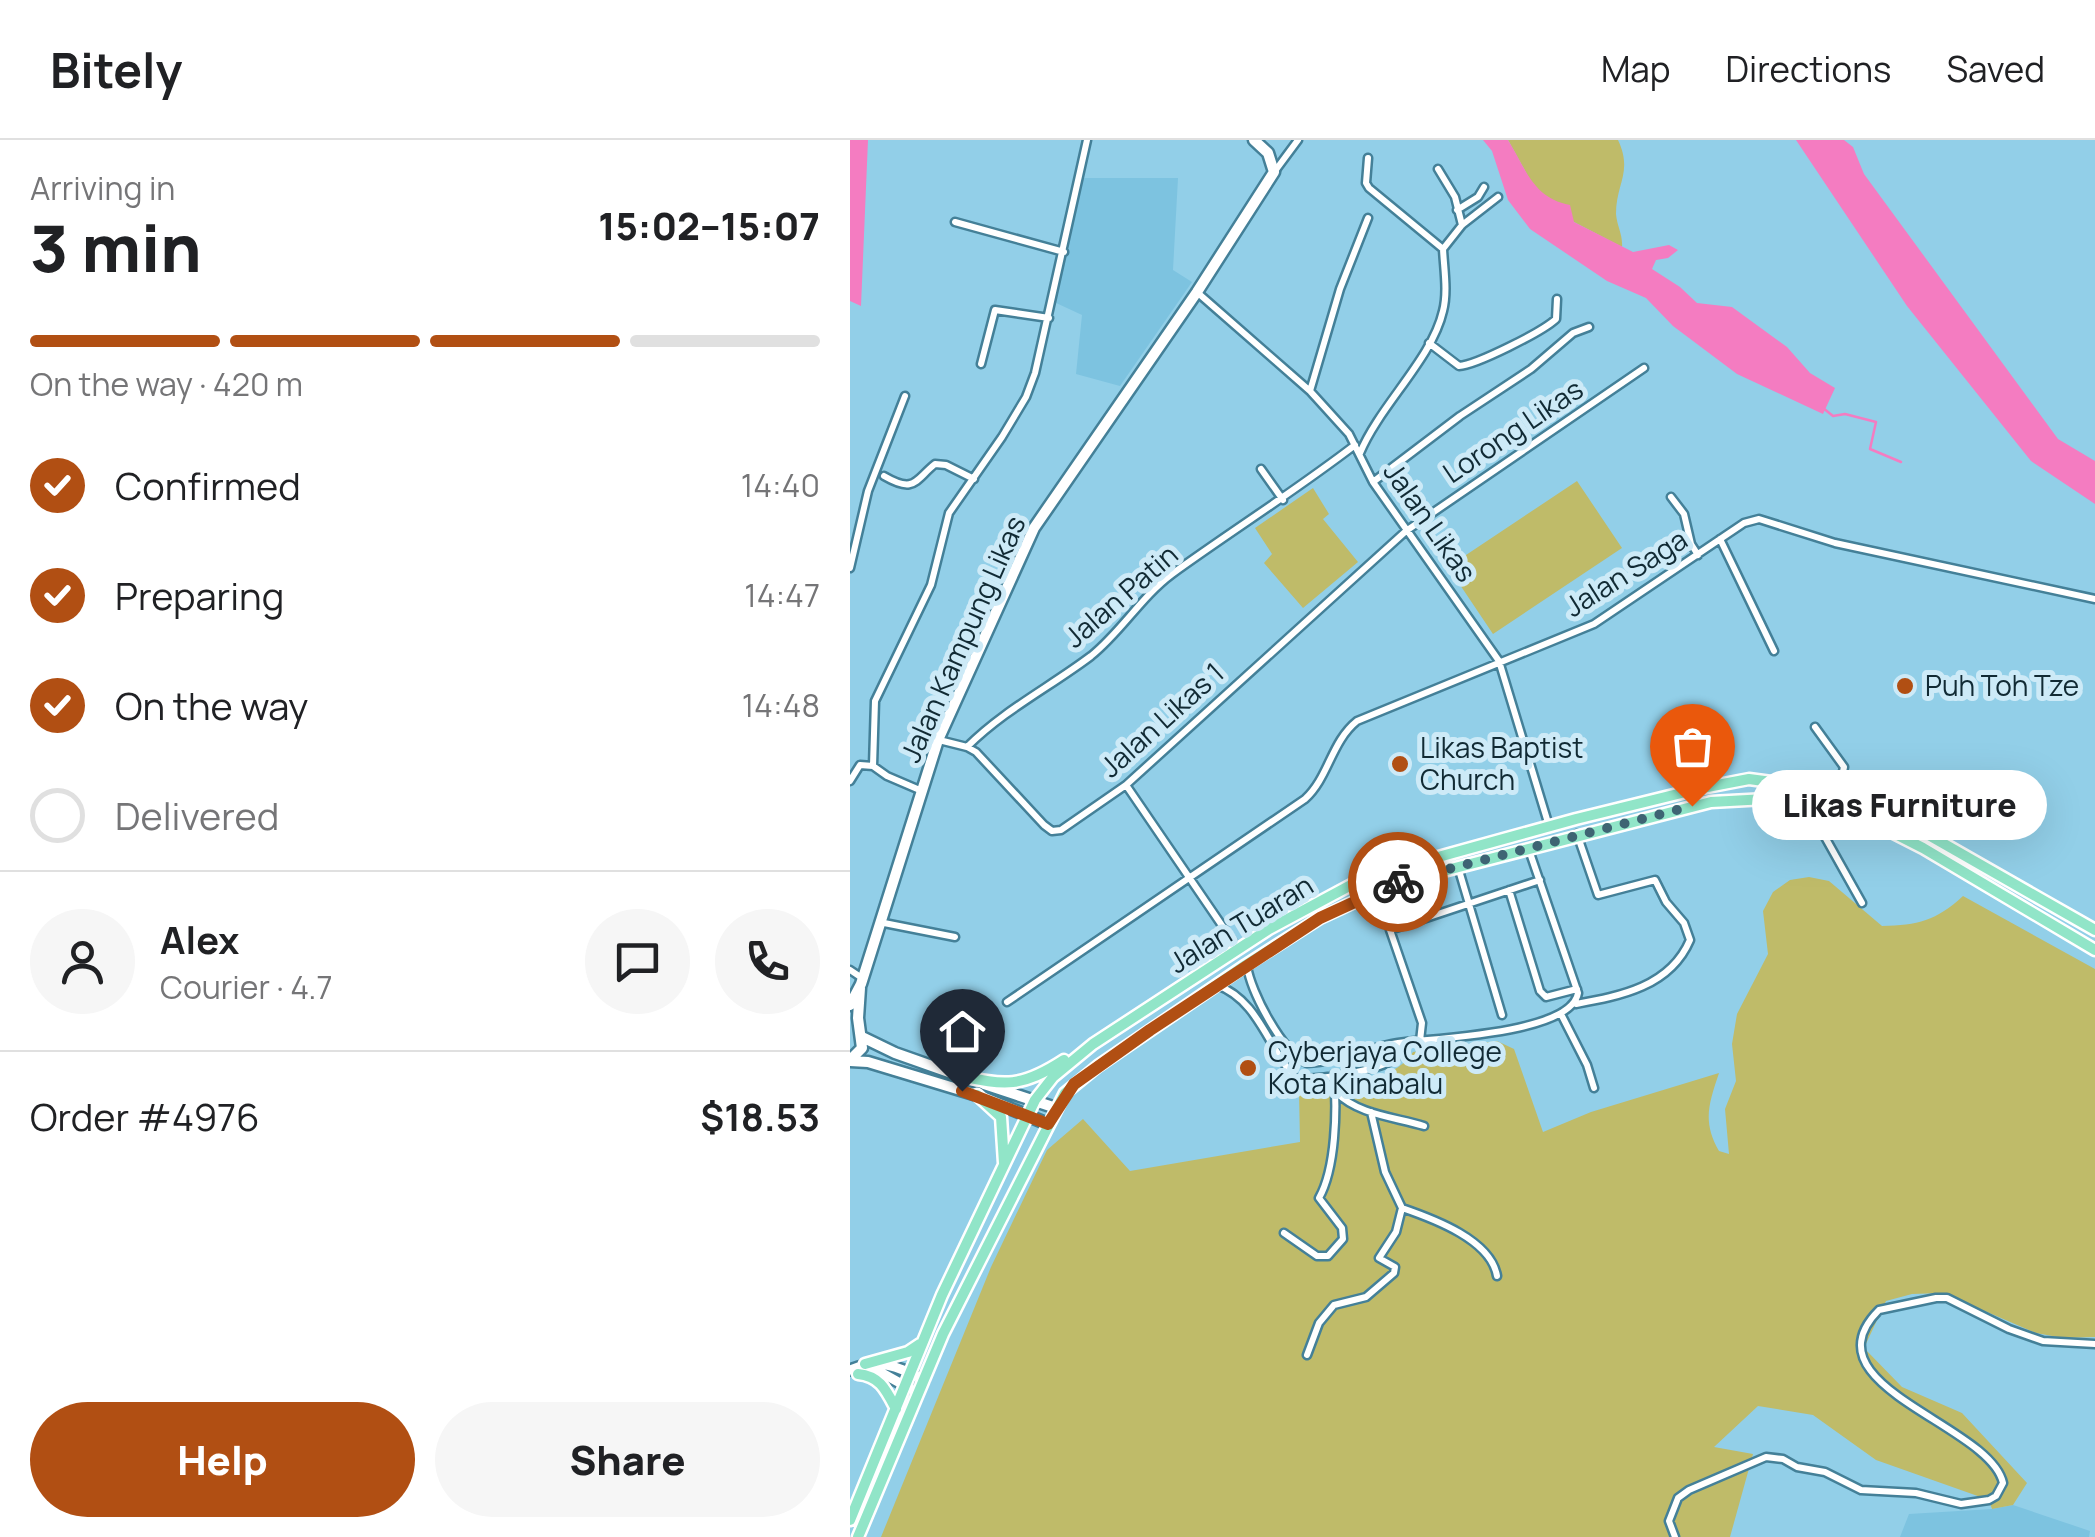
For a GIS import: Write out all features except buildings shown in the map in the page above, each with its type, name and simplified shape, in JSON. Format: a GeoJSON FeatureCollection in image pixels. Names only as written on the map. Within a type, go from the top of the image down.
{"type":"FeatureCollection","features":[{"type":"Feature","properties":{"kind":"main road"},"geometry":{"type":"LineString","coordinates":[[1254,140],[1268,153],[1274,172]]}},
{"type":"Feature","properties":{"kind":"main road","name":"Jalan Kampung Likas"},"geometry":{"type":"LineString","coordinates":[[850,1005],[938,740],[1034,528],[1197,292],[1274,172]]}},
{"type":"Feature","properties":{"kind":"main road","name":"Jalan Tuaran"},"geometry":{"type":"LineString","coordinates":[[850,1520],[923,1342],[1004,1164],[1035,1100],[1053,1077],[1087,1048],[1269,929],[1366,877],[1702,788],[1750,780],[1839,791],[1883,808],[2095,930]]}},
{"type":"Feature","properties":{"kind":"main road","name":"Jalan Tuaran"},"geometry":{"type":"LineString","coordinates":[[858,1537],[924,1380],[1056,1108],[1074,1084],[1246,965],[1320,918],[1364,896],[1392,884],[1577,834],[1692,806],[1750,798],[1817,804],[1870,821],[2095,950]]}},
{"type":"Feature","properties":{"kind":"main road"},"geometry":{"type":"LineString","coordinates":[[1549,828],[1558,834],[1675,804],[1692,806]]}},
{"type":"Feature","properties":{"kind":"main road"},"geometry":{"type":"LineString","coordinates":[[1970,876],[1977,863]]}},
{"type":"Feature","properties":{"kind":"main road","name":"Jalan Kampung Likas"},"geometry":{"type":"LineString","coordinates":[[857,1033],[861,981]]}},
{"type":"Feature","properties":{"kind":"main road"},"geometry":{"type":"LineString","coordinates":[[850,1060],[860,1053],[857,1033]]}},
{"type":"Feature","properties":{"kind":"main road"},"geometry":{"type":"LineString","coordinates":[[857,1033],[895,1054],[1056,1108]]}},
{"type":"Feature","properties":{"kind":"main road"},"geometry":{"type":"LineString","coordinates":[[957,1075],[1018,1084],[1034,1080],[1087,1048]]}},
{"type":"Feature","properties":{"kind":"main road"},"geometry":{"type":"LineString","coordinates":[[850,1060],[977,1095],[1048,1124]]}},
{"type":"Feature","properties":{"kind":"main road"},"geometry":{"type":"LineString","coordinates":[[977,1095],[1001,1117],[1004,1164]]}},
{"type":"Feature","properties":{"kind":"main road"},"geometry":{"type":"LineString","coordinates":[[856,1370],[908,1352],[923,1342]]}},
{"type":"Feature","properties":{"kind":"main road"},"geometry":{"type":"LineString","coordinates":[[856,1370],[881,1383],[896,1409]]}},
{"type":"Feature","properties":{"kind":"street"},"geometry":{"type":"LineString","coordinates":[[873,766],[874,701],[931,585],[949,512],[1026,398],[1049,318],[1087,140]]}},
{"type":"Feature","properties":{"kind":"street"},"geometry":{"type":"LineString","coordinates":[[1274,172],[1298,140]]}},
{"type":"Feature","properties":{"kind":"street"},"geometry":{"type":"LineString","coordinates":[[1368,158],[1369,188],[1443,249]]}},
{"type":"Feature","properties":{"kind":"street"},"geometry":{"type":"LineString","coordinates":[[1438,169],[1455,197],[1462,225]]}},
{"type":"Feature","properties":{"kind":"street"},"geometry":{"type":"LineString","coordinates":[[1457,210],[1478,197],[1484,187]]}},
{"type":"Feature","properties":{"kind":"street"},"geometry":{"type":"LineString","coordinates":[[1359,454],[1370,430],[1429,343],[1445,307],[1443,249],[1462,225],[1498,197]]}},
{"type":"Feature","properties":{"kind":"street"},"geometry":{"type":"LineString","coordinates":[[1310,391],[1340,289],[1368,218]]}},
{"type":"Feature","properties":{"kind":"street"},"geometry":{"type":"LineString","coordinates":[[955,222],[1064,252]]}},
{"type":"Feature","properties":{"kind":"street","name":"Jalan Likas"},"geometry":{"type":"LineString","coordinates":[[1197,292],[1310,391],[1355,446],[1373,482],[1499,661],[1549,828]]}},
{"type":"Feature","properties":{"kind":"street"},"geometry":{"type":"LineString","coordinates":[[1429,343],[1459,366],[1472,366],[1490,352],[1506,349],[1548,326],[1556,319],[1558,299]]}},
{"type":"Feature","properties":{"kind":"street"},"geometry":{"type":"LineString","coordinates":[[981,364],[995,310],[1049,318]]}},
{"type":"Feature","properties":{"kind":"street"},"geometry":{"type":"LineString","coordinates":[[1373,482],[1460,416],[1532,369],[1573,332],[1589,327]]}},
{"type":"Feature","properties":{"kind":"street","name":"Lorong Likas"},"geometry":{"type":"LineString","coordinates":[[1406,531],[1644,368]]}},
{"type":"Feature","properties":{"kind":"street"},"geometry":{"type":"LineString","coordinates":[[850,568],[868,491],[905,396]]}},
{"type":"Feature","properties":{"kind":"street","name":"Jalan Patin"},"geometry":{"type":"LineString","coordinates":[[968,747],[1015,707],[1103,646],[1172,574],[1355,446]]}},
{"type":"Feature","properties":{"kind":"street"},"geometry":{"type":"LineString","coordinates":[[884,476],[912,484],[920,482],[935,464],[946,465],[974,479]]}},
{"type":"Feature","properties":{"kind":"street"},"geometry":{"type":"LineString","coordinates":[[1262,469],[1282,500]]}},
{"type":"Feature","properties":{"kind":"street"},"geometry":{"type":"LineString","coordinates":[[1671,497],[1684,514],[1691,544],[1698,554]]}},
{"type":"Feature","properties":{"kind":"street","name":"Jalan Saga"},"geometry":{"type":"LineString","coordinates":[[1007,1002],[1314,790],[1336,744],[1357,720],[1610,616],[1744,522],[1759,519],[1822,540],[2095,600]]}},
{"type":"Feature","properties":{"kind":"street","name":"Jalan Likas 1"},"geometry":{"type":"LineString","coordinates":[[968,747],[1052,831],[1066,826],[1126,785],[1406,531]]}},
{"type":"Feature","properties":{"kind":"street"},"geometry":{"type":"LineString","coordinates":[[1720,539],[1774,651]]}},
{"type":"Feature","properties":{"kind":"street"},"geometry":{"type":"LineString","coordinates":[[1815,727],[1844,766],[1839,791]]}},
{"type":"Feature","properties":{"kind":"street"},"geometry":{"type":"LineString","coordinates":[[938,740],[968,747]]}},
{"type":"Feature","properties":{"kind":"street"},"geometry":{"type":"LineString","coordinates":[[850,781],[860,765],[873,766],[922,791]]}},
{"type":"Feature","properties":{"kind":"street"},"geometry":{"type":"LineString","coordinates":[[1126,785],[1238,950]]}},
{"type":"Feature","properties":{"kind":"street"},"geometry":{"type":"LineString","coordinates":[[1817,804],[1816,821],[1862,903]]}},
{"type":"Feature","properties":{"kind":"street"},"geometry":{"type":"LineString","coordinates":[[1802,834],[1816,821]]}},
{"type":"Feature","properties":{"kind":"street"},"geometry":{"type":"LineString","coordinates":[[1246,965],[1255,997],[1300,1060],[1315,1063],[1397,1044],[1500,1032],[1561,1014],[1575,1004],[1642,988],[1678,961],[1690,940],[1684,924],[1655,880],[1598,895],[1577,834]]}},
{"type":"Feature","properties":{"kind":"street"},"geometry":{"type":"LineString","coordinates":[[1528,848],[1577,989],[1575,1004]]}},
{"type":"Feature","properties":{"kind":"street"},"geometry":{"type":"LineString","coordinates":[[1458,866],[1502,1015]]}},
{"type":"Feature","properties":{"kind":"street"},"geometry":{"type":"LineString","coordinates":[[1420,1041],[1422,1024],[1390,930],[1540,880]]}},
{"type":"Feature","properties":{"kind":"street"},"geometry":{"type":"LineString","coordinates":[[1510,890],[1540,991],[1546,996],[1577,989]]}},
{"type":"Feature","properties":{"kind":"street"},"geometry":{"type":"LineString","coordinates":[[880,922],[955,937]]}},
{"type":"Feature","properties":{"kind":"street"},"geometry":{"type":"LineString","coordinates":[[850,970],[861,981]]}},
{"type":"Feature","properties":{"kind":"street"},"geometry":{"type":"LineString","coordinates":[[1217,985],[1231,990],[1248,1005],[1295,1078],[1388,1063],[1396,1058],[1397,1044]]}},
{"type":"Feature","properties":{"kind":"street"},"geometry":{"type":"LineString","coordinates":[[1561,1014],[1594,1088]]}},
{"type":"Feature","properties":{"kind":"street"},"geometry":{"type":"LineString","coordinates":[[1284,1234],[1317,1256],[1328,1256],[1344,1239],[1342,1228],[1320,1198],[1332,1162],[1334,1074]]}},
{"type":"Feature","properties":{"kind":"street"},"geometry":{"type":"LineString","coordinates":[[1336,1092],[1370,1112],[1424,1126]]}},
{"type":"Feature","properties":{"kind":"street"},"geometry":{"type":"LineString","coordinates":[[1308,1355],[1319,1323],[1334,1304],[1366,1298],[1394,1274],[1394,1268],[1379,1258],[1396,1232],[1402,1208],[1385,1172],[1370,1112]]}},
{"type":"Feature","properties":{"kind":"street"},"geometry":{"type":"LineString","coordinates":[[1402,1208],[1438,1221],[1487,1251],[1497,1276]]}},
{"type":"Feature","properties":{"kind":"street"},"geometry":{"type":"LineString","coordinates":[[1675,1537],[1668,1521],[1678,1498],[1703,1483],[1766,1457],[1783,1458],[1797,1467],[1825,1472],[1861,1490],[1916,1493],[1961,1504],[1981,1503],[1996,1496],[2003,1483],[1995,1466],[1967,1440],[1919,1413],[1864,1364],[1861,1345],[1879,1310],[1947,1298],[2043,1341],[2095,1344]]}},
{"type":"Feature","properties":{"kind":"street"},"geometry":{"type":"LineString","coordinates":[[856,1370],[886,1363],[908,1378],[918,1393]]}},
{"type":"Feature","properties":{"kind":"street"},"geometry":{"type":"LineString","coordinates":[[908,1378],[924,1380]]}},
{"type":"Feature","properties":{"kind":"shaded area"},"geometry":{"type":"Polygon","coordinates":[[[850,140],[868,140],[861,306],[850,301],[850,140]]]}},
{"type":"Feature","properties":{"kind":"shaded area"},"geometry":{"type":"Polygon","coordinates":[[[1483,140],[1508,140],[1539,189],[1570,205],[1574,222],[1633,252],[1669,245],[1678,250],[1668,258],[1656,260],[1652,269],[1697,303],[1732,307],[1787,347],[1810,373],[1835,388],[1823,414],[1737,374],[1673,326],[1646,298],[1607,281],[1530,229],[1508,200],[1492,151],[1483,140]]]}},
{"type":"Feature","properties":{"kind":"shaded area"},"geometry":{"type":"Polygon","coordinates":[[[1508,140],[1618,140],[1624,161],[1616,214],[1622,247],[1574,222],[1534,187],[1508,140]]]}},
{"type":"Feature","properties":{"kind":"shaded area"},"geometry":{"type":"Polygon","coordinates":[[[1796,140],[1844,140],[1853,147],[1864,174],[2058,439],[2095,461],[2095,504],[2031,461],[1907,306],[1796,140]]]}},
{"type":"Feature","properties":{"kind":"shaded area"},"geometry":{"type":"Polygon","coordinates":[[[1083,178],[1178,178],[1173,270],[1192,282],[1120,386],[1076,374],[1082,315],[1054,302],[1083,178]]]}},
{"type":"Feature","properties":{"kind":"shaded area"},"geometry":{"type":"Polygon","coordinates":[[[1577,481],[1622,548],[1493,634],[1448,567],[1577,481]]]}},
{"type":"Feature","properties":{"kind":"shaded area"},"geometry":{"type":"Polygon","coordinates":[[[1313,488],[1329,514],[1323,519],[1358,562],[1303,608],[1264,563],[1272,554],[1255,528],[1313,488]]]}},
{"type":"Feature","properties":{"kind":"shaded area"},"geometry":{"type":"Polygon","coordinates":[[[1809,877],[1829,881],[1882,926],[1926,920],[1963,896],[2095,969],[2095,1337],[2063,1338],[2036,1333],[1943,1293],[1912,1294],[1886,1301],[1864,1348],[1902,1387],[1962,1413],[2027,1483],[2013,1505],[1992,1509],[1989,1500],[1876,1460],[1813,1415],[1758,1406],[1714,1447],[1753,1454],[1730,1537],[881,1537],[991,1267],[1047,1150],[1083,1119],[1130,1171],[1300,1142],[1299,1091],[1377,1077],[1404,1063],[1413,1052],[1497,1041],[1514,1049],[1543,1132],[1591,1112],[1719,1073],[1710,1103],[1710,1131],[1719,1151],[1729,1154],[1725,1109],[1736,1081],[1732,1044],[1737,1014],[1768,954],[1763,911],[1773,892],[1790,880],[1809,877]]]}},
{"type":"Feature","properties":{"kind":"shaded area"},"geometry":{"type":"Polygon","coordinates":[[[2013,1505],[2090,1531],[2089,1537],[1900,1537],[1909,1514],[2013,1505]]]}},
{"type":"Feature","properties":{"kind":"waterway"},"geometry":{"type":"LineString","coordinates":[[1823,408],[1833,416],[1845,414],[1876,422],[1870,449],[1901,462]]}},
{"type":"Feature","properties":{"kind":"way so far"},"geometry":{"type":"LineString","coordinates":[[1398,882],[1692,806]]}},
{"type":"Feature","properties":{"kind":"place","name":"Puh Toh Tze"},"geometry":{"type":"Point","coordinates":[1905,686]}},
{"type":"Feature","properties":{"kind":"place","name":"Likas Baptist Church"},"geometry":{"type":"Point","coordinates":[1400,764]}},
{"type":"Feature","properties":{"kind":"place","name":"Likas Furniture"},"geometry":{"type":"Point","coordinates":[1692,806]}},
{"type":"Feature","properties":{"kind":"place","name":"Cyberjaya College Kota Kinabalu"},"geometry":{"type":"Point","coordinates":[1248,1068]}},
{"type":"Feature","properties":{"kind":"route"},"geometry":{"type":"LineString","coordinates":[[962,1091],[1048,1124],[1074,1084],[1150,1030],[1320,918],[1398,882]]}}]}
